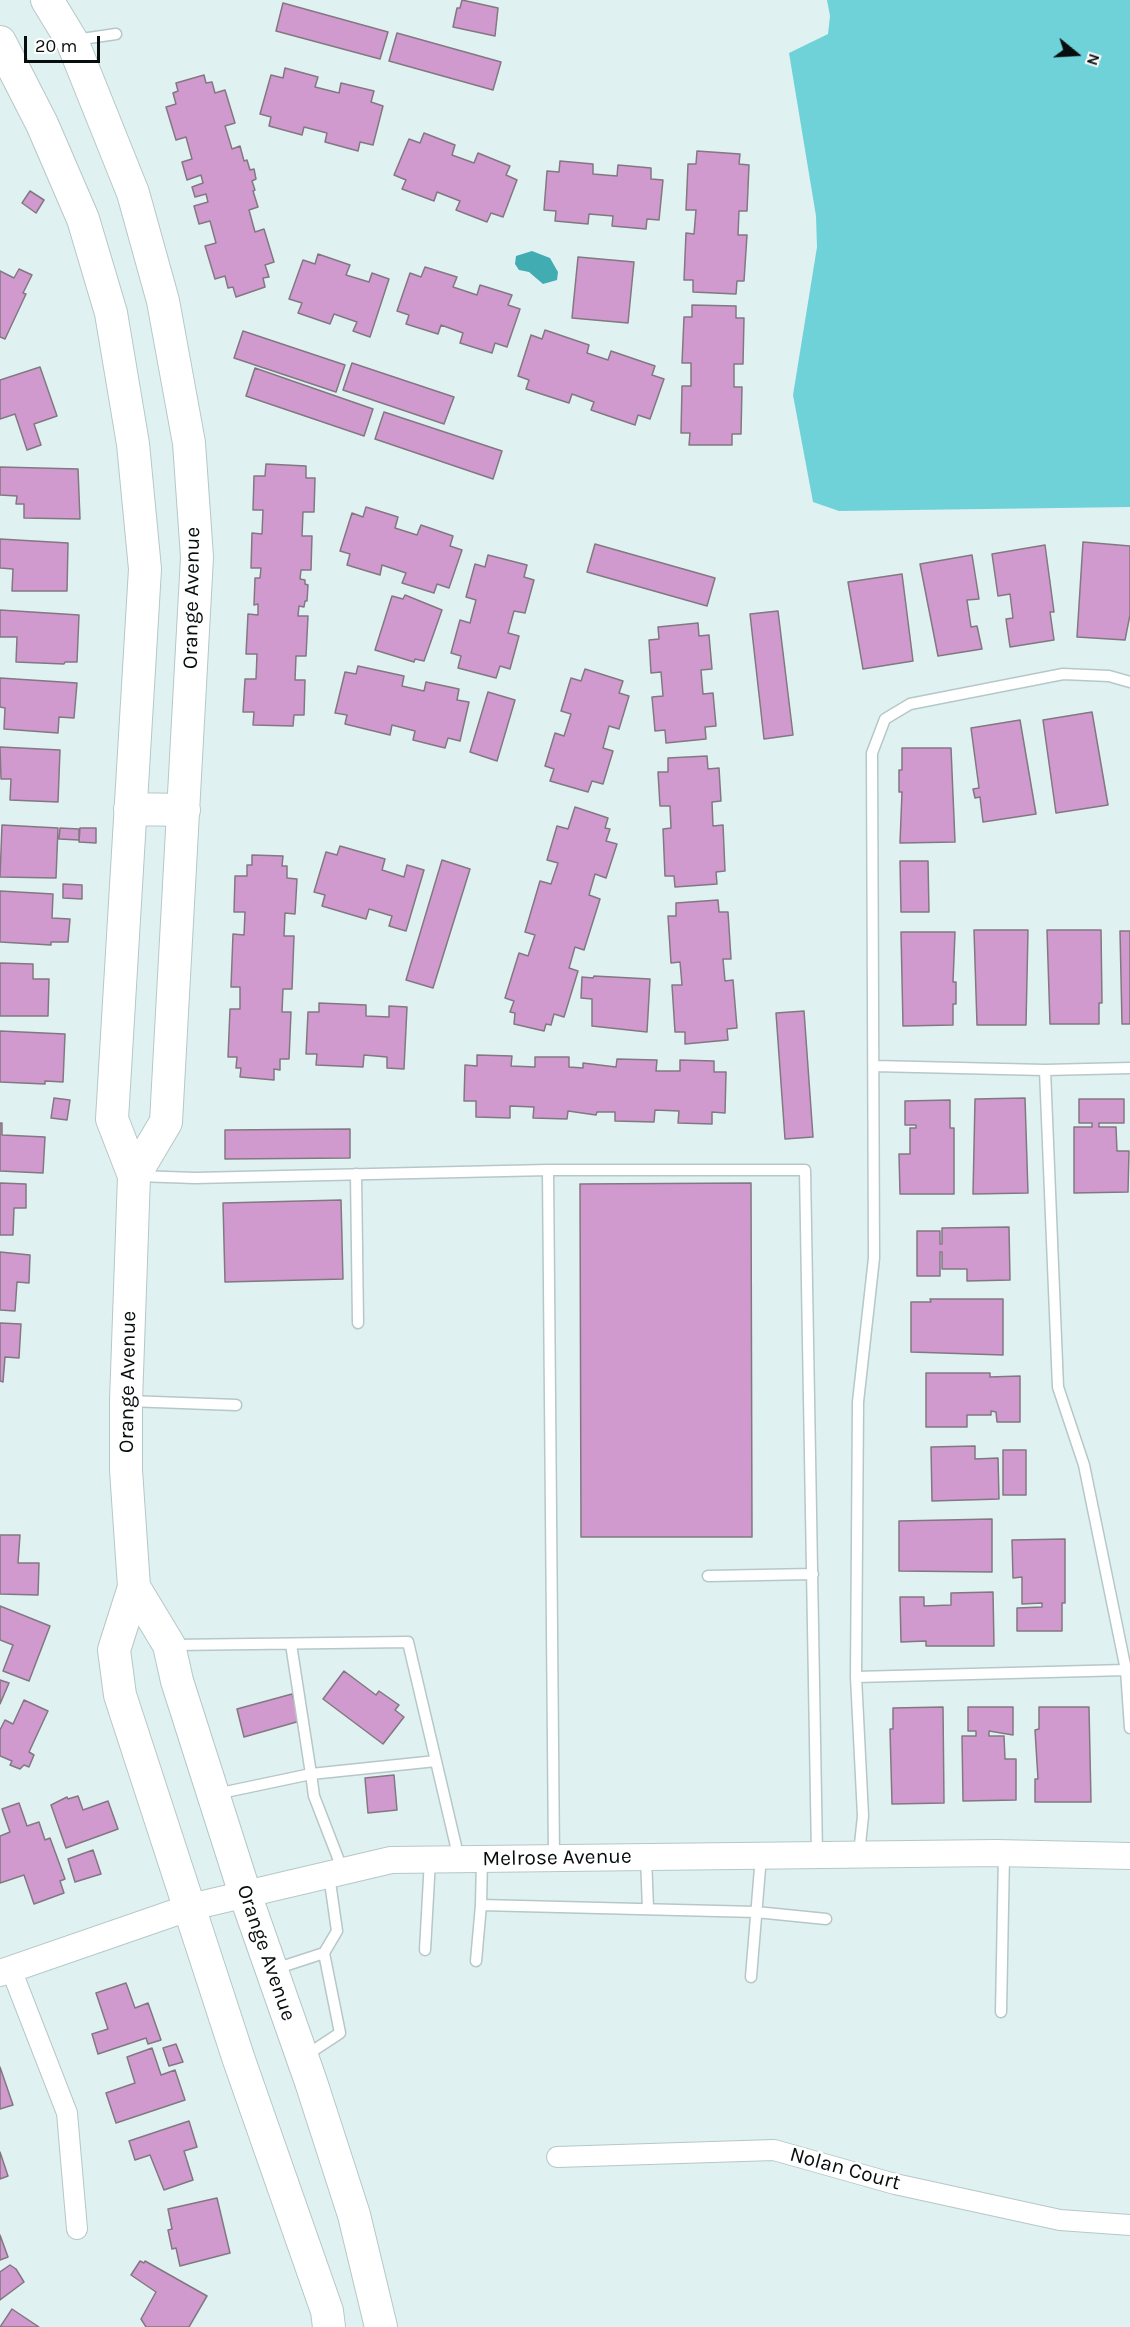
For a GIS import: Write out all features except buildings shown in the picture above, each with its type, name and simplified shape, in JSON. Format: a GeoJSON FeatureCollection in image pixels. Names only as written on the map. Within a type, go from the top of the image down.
{"type":"FeatureCollection","features":[{"type":"Feature","properties":{"kind":"main road","name":"Orange Avenue"},"geometry":{"type":"LineString","coordinates":[[47,0],[72,41],[133,193],[164,301],[189,443],[197,557],[166,1122],[134,1176]]}},
{"type":"Feature","properties":{"kind":"main road","name":"Orange Avenue"},"geometry":{"type":"LineString","coordinates":[[0,42],[42,124],[82,219],[111,313],[133,444],[145,569],[112,1119],[134,1176],[126,1401],[126,1470],[134,1587],[114,1650],[120,1695],[239,2060],[327,2311],[329,2327]]}},
{"type":"Feature","properties":{"kind":"main road"},"geometry":{"type":"LineString","coordinates":[[130,808],[184,810]]}},
{"type":"Feature","properties":{"kind":"main road","name":"Orange Avenue"},"geometry":{"type":"LineString","coordinates":[[134,1587],[169,1645],[177,1681],[245,1894],[303,2058],[354,2215],[381,2327]]}},
{"type":"Feature","properties":{"kind":"street","name":"Melrose Avenue"},"geometry":{"type":"LineString","coordinates":[[6,1971],[191,1907],[391,1860],[817,1855],[1130,1856]]}},
{"type":"Feature","properties":{"kind":"street"},"geometry":{"type":"LineString","coordinates":[[6,1971],[67,2113],[77,2229]]}},
{"type":"Feature","properties":{"kind":"street","name":"Nolan Court"},"geometry":{"type":"LineString","coordinates":[[557,2157],[774,2150],[894,2184],[1060,2220],[1130,2225]]}},
{"type":"Feature","properties":{"kind":"lane"},"geometry":{"type":"LineString","coordinates":[[72,41],[116,34]]}},
{"type":"Feature","properties":{"kind":"lane"},"geometry":{"type":"LineString","coordinates":[[859,1855],[863,1816],[856,1677],[858,1402],[874,1258],[872,753],[885,719],[910,704],[1063,674],[1109,676],[1130,682]]}},
{"type":"Feature","properties":{"kind":"lane"},"geometry":{"type":"LineString","coordinates":[[874,1066],[1045,1070],[1130,1068]]}},
{"type":"Feature","properties":{"kind":"lane"},"geometry":{"type":"LineString","coordinates":[[1045,1070],[1059,1387],[1084,1465],[1126,1670],[1130,1728]]}},
{"type":"Feature","properties":{"kind":"lane"},"geometry":{"type":"LineString","coordinates":[[134,1176],[195,1178],[548,1170],[805,1170],[817,1855]]}},
{"type":"Feature","properties":{"kind":"lane"},"geometry":{"type":"LineString","coordinates":[[548,1170],[554,1858]]}},
{"type":"Feature","properties":{"kind":"lane"},"geometry":{"type":"LineString","coordinates":[[356,1174],[358,1323]]}},
{"type":"Feature","properties":{"kind":"lane"},"geometry":{"type":"LineString","coordinates":[[126,1401],[236,1405]]}},
{"type":"Feature","properties":{"kind":"lane"},"geometry":{"type":"LineString","coordinates":[[708,1576],[813,1574]]}},
{"type":"Feature","properties":{"kind":"lane"},"geometry":{"type":"LineString","coordinates":[[169,1645],[408,1642],[436,1761],[471,1859],[481,1905],[476,1961]]}},
{"type":"Feature","properties":{"kind":"lane"},"geometry":{"type":"LineString","coordinates":[[272,1970],[324,1953],[337,1931],[336,1873],[314,1796],[291,1644]]}},
{"type":"Feature","properties":{"kind":"lane"},"geometry":{"type":"LineString","coordinates":[[856,1677],[1126,1670]]}},
{"type":"Feature","properties":{"kind":"lane"},"geometry":{"type":"LineString","coordinates":[[213,1795],[311,1774],[436,1761]]}},
{"type":"Feature","properties":{"kind":"lane"},"geometry":{"type":"LineString","coordinates":[[1001,2012],[1004,1854]]}},
{"type":"Feature","properties":{"kind":"lane"},"geometry":{"type":"LineString","coordinates":[[751,1977],[761,1856]]}},
{"type":"Feature","properties":{"kind":"lane"},"geometry":{"type":"LineString","coordinates":[[646,1857],[648,1909]]}},
{"type":"Feature","properties":{"kind":"lane"},"geometry":{"type":"LineString","coordinates":[[425,1950],[430,1860]]}},
{"type":"Feature","properties":{"kind":"lane"},"geometry":{"type":"LineString","coordinates":[[481,1905],[756,1912],[826,1919]]}},
{"type":"Feature","properties":{"kind":"lane"},"geometry":{"type":"LineString","coordinates":[[303,2058],[340,2033],[324,1953]]}},
{"type":"Feature","properties":{"kind":"shaded area"},"geometry":{"type":"Polygon","coordinates":[[[827,0],[1130,0],[1130,507],[839,511],[813,502],[793,395],[817,247],[816,216],[789,53],[828,34],[830,16],[827,0]]]}},
{"type":"Feature","properties":{"kind":"shaded area"},"geometry":{"type":"Polygon","coordinates":[[[532,251],[550,258],[558,272],[557,280],[543,284],[529,272],[519,270],[515,264],[516,256],[532,251]]]}}]}
